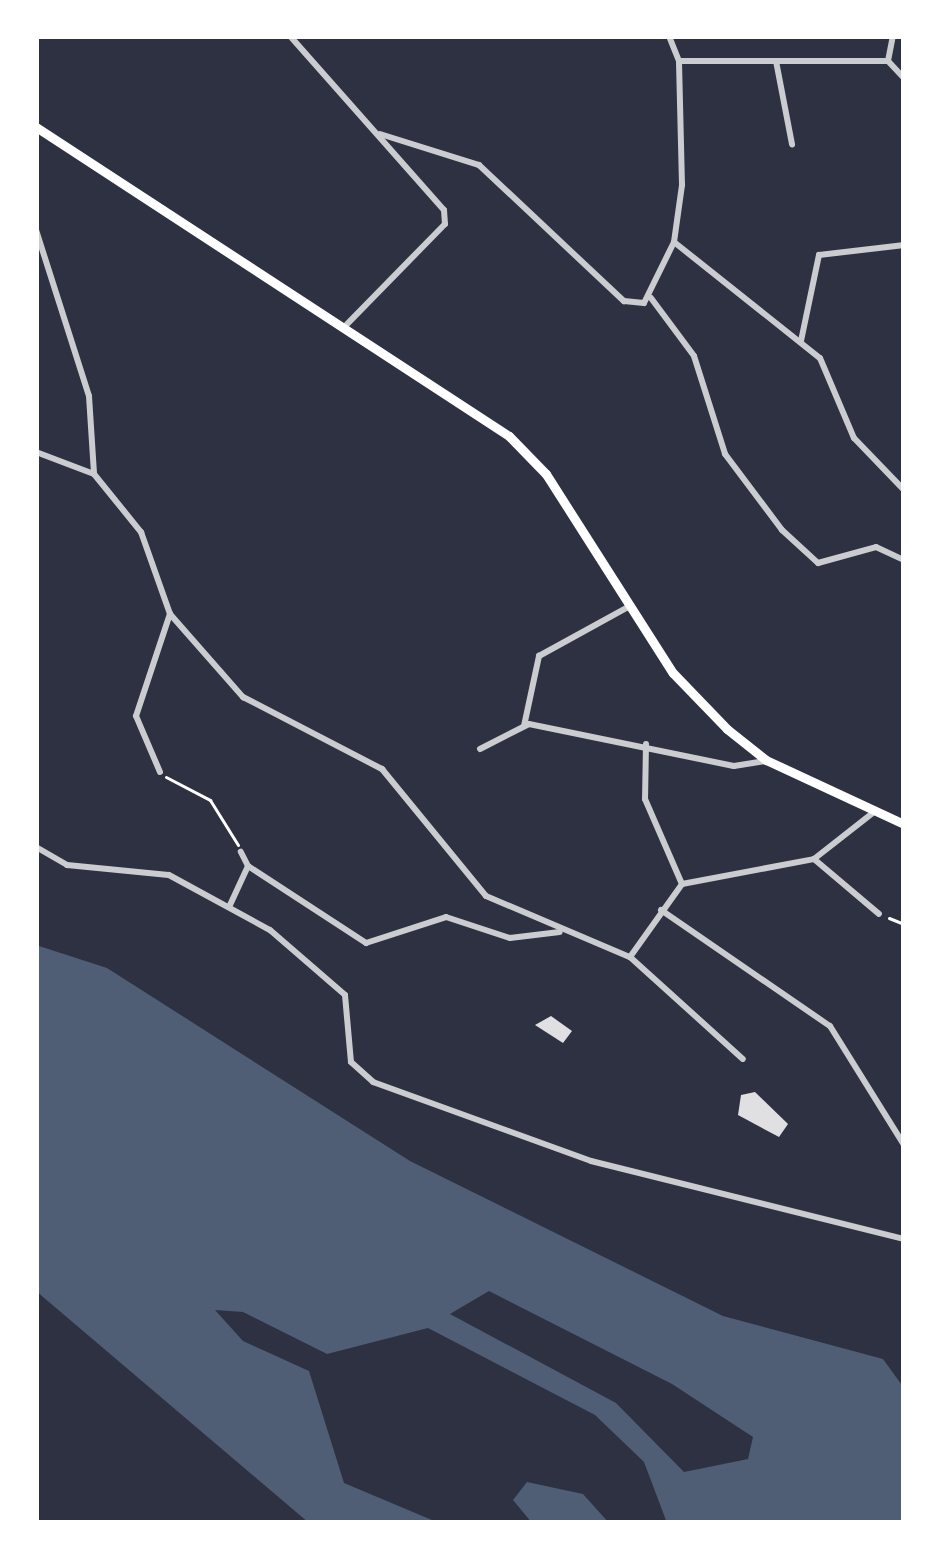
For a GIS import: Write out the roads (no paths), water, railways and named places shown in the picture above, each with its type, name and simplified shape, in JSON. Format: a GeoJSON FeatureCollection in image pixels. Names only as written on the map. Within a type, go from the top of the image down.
{"type":"FeatureCollection","features":[{"type":"Feature","properties":{"kind":"main road"},"geometry":{"type":"LineString","coordinates":[[36,127],[347,324],[509,436],[674,674],[766,760],[904,824]]}},
{"type":"Feature","properties":{"kind":"street"},"geometry":{"type":"LineString","coordinates":[[290,36],[380,134],[445,224],[347,324]]}},
{"type":"Feature","properties":{"kind":"street"},"geometry":{"type":"LineString","coordinates":[[651,298],[674,242],[679,61],[669,36]]}},
{"type":"Feature","properties":{"kind":"street"},"geometry":{"type":"LineString","coordinates":[[888,62],[893,36]]}},
{"type":"Feature","properties":{"kind":"street"},"geometry":{"type":"LineString","coordinates":[[679,61],[888,62],[904,78]]}},
{"type":"Feature","properties":{"kind":"street"},"geometry":{"type":"LineString","coordinates":[[776,61],[792,144]]}},
{"type":"Feature","properties":{"kind":"street"},"geometry":{"type":"LineString","coordinates":[[380,134],[479,165],[624,301],[651,298]]}},
{"type":"Feature","properties":{"kind":"street"},"geometry":{"type":"LineString","coordinates":[[36,230],[89,396],[94,474]]}},
{"type":"Feature","properties":{"kind":"street"},"geometry":{"type":"LineString","coordinates":[[674,242],[820,358],[854,438],[904,490]]}},
{"type":"Feature","properties":{"kind":"street"},"geometry":{"type":"LineString","coordinates":[[801,341],[819,255],[904,244]]}},
{"type":"Feature","properties":{"kind":"street"},"geometry":{"type":"LineString","coordinates":[[651,298],[694,356],[725,454],[782,530],[818,563],[876,547],[904,560]]}},
{"type":"Feature","properties":{"kind":"street"},"geometry":{"type":"LineString","coordinates":[[36,452],[94,474],[141,532],[170,614],[243,697],[382,769],[486,896],[630,957],[743,1059]]}},
{"type":"Feature","properties":{"kind":"street"},"geometry":{"type":"LineString","coordinates":[[524,726],[539,656],[630,606]]}},
{"type":"Feature","properties":{"kind":"street"},"geometry":{"type":"LineString","coordinates":[[160,772],[136,716],[170,614]]}},
{"type":"Feature","properties":{"kind":"street"},"geometry":{"type":"LineString","coordinates":[[480,749],[524,726],[646,744],[734,766],[766,760]]}},
{"type":"Feature","properties":{"kind":"street"},"geometry":{"type":"LineString","coordinates":[[646,744],[645,800],[682,884]]}},
{"type":"Feature","properties":{"kind":"street"},"geometry":{"type":"LineString","coordinates":[[630,957],[682,884],[814,859],[874,812]]}},
{"type":"Feature","properties":{"kind":"street"},"geometry":{"type":"LineString","coordinates":[[36,847],[67,865],[169,875],[230,904],[345,995],[352,1062],[373,1082],[591,1161],[904,1239]]}},
{"type":"Feature","properties":{"kind":"street"},"geometry":{"type":"LineString","coordinates":[[241,853],[248,866],[366,943],[446,916],[510,938],[563,932]]}},
{"type":"Feature","properties":{"kind":"street"},"geometry":{"type":"LineString","coordinates":[[814,859],[879,914]]}},
{"type":"Feature","properties":{"kind":"street"},"geometry":{"type":"LineString","coordinates":[[230,904],[248,866]]}},
{"type":"Feature","properties":{"kind":"street"},"geometry":{"type":"LineString","coordinates":[[662,910],[830,1026],[904,1144]]}},
{"type":"Feature","properties":{"kind":"water"},"geometry":{"type":"Polygon","coordinates":[[[36,945],[107,968],[410,1161],[723,1316],[883,1359],[904,1388],[904,1523],[667,1523],[644,1462],[595,1415],[428,1328],[327,1354],[243,1312],[215,1310],[243,1341],[309,1371],[344,1483],[439,1523],[309,1523],[36,1291],[36,945]],[[489,1291],[450,1314],[616,1403],[684,1472],[748,1459],[753,1437],[672,1384],[489,1291]]]}},
{"type":"Feature","properties":{"kind":"water"},"geometry":{"type":"Polygon","coordinates":[[[527,1482],[583,1494],[609,1523],[532,1523],[513,1500],[527,1482]]]}}]}
